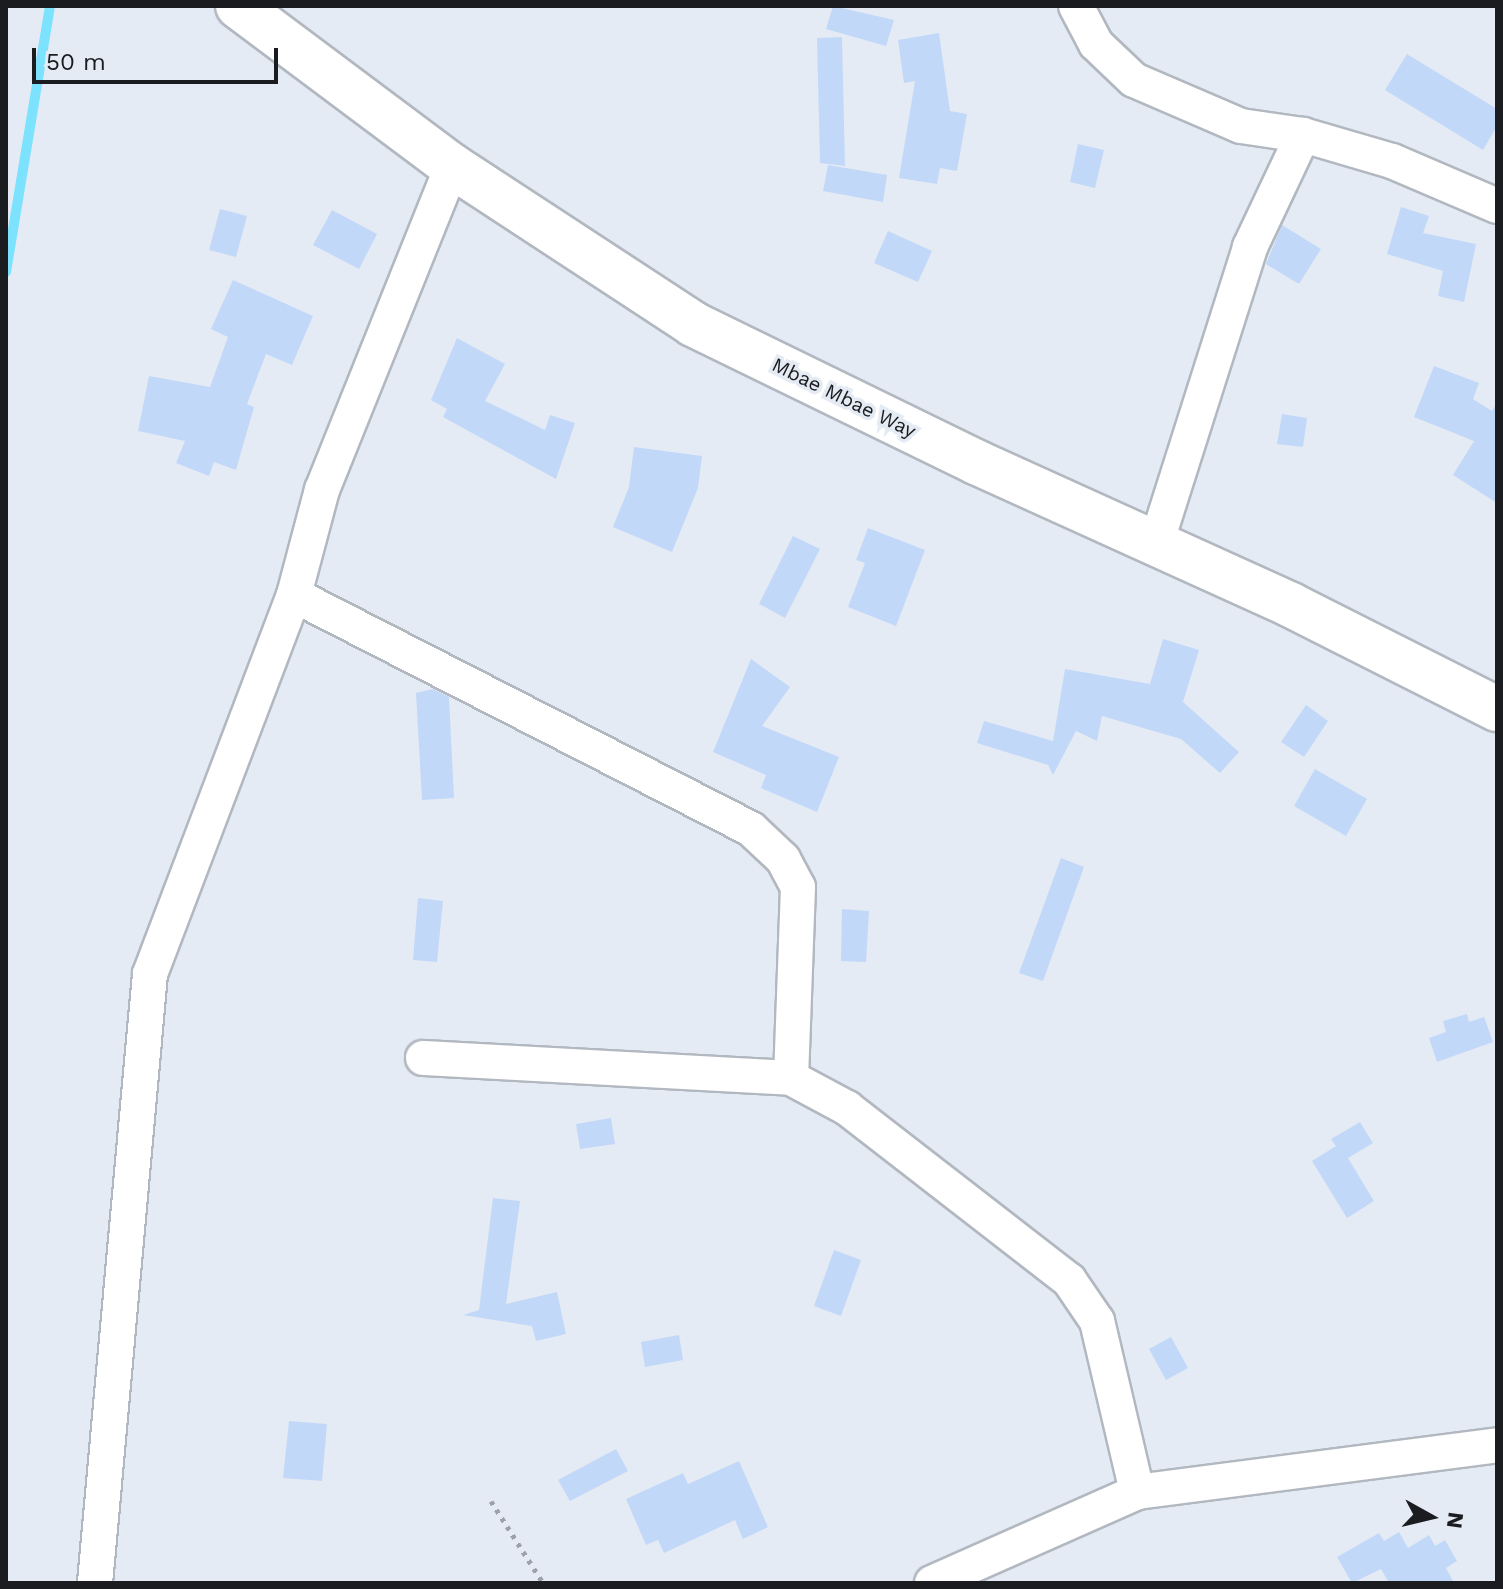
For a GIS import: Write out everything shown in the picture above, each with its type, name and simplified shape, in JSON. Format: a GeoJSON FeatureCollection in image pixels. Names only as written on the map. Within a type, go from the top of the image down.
{"type":"FeatureCollection","features":[{"type":"Feature","properties":{"kind":"street","name":"Mbae Mbae Way"},"geometry":{"type":"LineString","coordinates":[[238,6],[452,166],[693,324],[1497,709]]}},
{"type":"Feature","properties":{"kind":"street"},"geometry":{"type":"LineString","coordinates":[[1076,6],[1096,44],[1134,80],[1241,126],[1303,135],[1392,161],[1497,206]]}},
{"type":"Feature","properties":{"kind":"street"},"geometry":{"type":"LineString","coordinates":[[1156,544],[1250,247],[1303,135]]}},
{"type":"Feature","properties":{"kind":"street"},"geometry":{"type":"LineString","coordinates":[[95,1583],[150,974],[294,595],[322,490],[452,166]]}},
{"type":"Feature","properties":{"kind":"street"},"geometry":{"type":"LineString","coordinates":[[294,595],[751,829],[783,859],[798,887],[791,1078]]}},
{"type":"Feature","properties":{"kind":"street"},"geometry":{"type":"LineString","coordinates":[[423,1058],[791,1078],[847,1108],[1069,1280],[1097,1321],[1137,1492]]}},
{"type":"Feature","properties":{"kind":"street"},"geometry":{"type":"LineString","coordinates":[[932,1583],[1137,1492],[1497,1445]]}},
{"type":"Feature","properties":{"kind":"path"},"geometry":{"type":"LineString","coordinates":[[491,1501],[543,1583]]}},
{"type":"Feature","properties":{"kind":"building"},"geometry":{"type":"Polygon","coordinates":[[[833,6],[894,20],[886,46],[826,29],[833,6]]]}},
{"type":"Feature","properties":{"kind":"building"},"geometry":{"type":"Polygon","coordinates":[[[939,33],[950,111],[967,114],[957,171],[940,168],[937,184],[899,178],[915,81],[904,83],[898,40],[939,33]]]}},
{"type":"Feature","properties":{"kind":"building"},"geometry":{"type":"Polygon","coordinates":[[[842,37],[845,166],[820,163],[817,38],[842,37]]]}},
{"type":"Feature","properties":{"kind":"building"},"geometry":{"type":"Polygon","coordinates":[[[1407,54],[1497,109],[1497,126],[1483,150],[1385,90],[1407,54]]]}},
{"type":"Feature","properties":{"kind":"building"},"geometry":{"type":"Polygon","coordinates":[[[1078,144],[1104,150],[1095,188],[1070,182],[1078,144]]]}},
{"type":"Feature","properties":{"kind":"building"},"geometry":{"type":"Polygon","coordinates":[[[828,165],[887,175],[883,202],[823,191],[828,165]]]}},
{"type":"Feature","properties":{"kind":"building"},"geometry":{"type":"Polygon","coordinates":[[[1401,207],[1429,216],[1423,233],[1476,244],[1464,302],[1438,296],[1443,271],[1387,254],[1401,207]]]}},
{"type":"Feature","properties":{"kind":"building"},"geometry":{"type":"Polygon","coordinates":[[[220,209],[247,216],[236,257],[209,250],[220,209]]]}},
{"type":"Feature","properties":{"kind":"building"},"geometry":{"type":"Polygon","coordinates":[[[332,210],[377,234],[359,269],[313,245],[332,210]]]}},
{"type":"Feature","properties":{"kind":"building"},"geometry":{"type":"Polygon","coordinates":[[[1282,225],[1321,249],[1299,284],[1266,264],[1282,225]]]}},
{"type":"Feature","properties":{"kind":"building"},"geometry":{"type":"Polygon","coordinates":[[[888,231],[932,251],[918,282],[874,263],[888,231]]]}},
{"type":"Feature","properties":{"kind":"building"},"geometry":{"type":"Polygon","coordinates":[[[233,280],[313,316],[292,365],[266,354],[247,404],[254,407],[236,470],[214,462],[209,476],[176,463],[185,441],[138,431],[149,376],[210,387],[228,337],[211,329],[233,280]]]}},
{"type":"Feature","properties":{"kind":"building"},"geometry":{"type":"Polygon","coordinates":[[[457,338],[505,364],[485,401],[545,430],[550,415],[575,423],[556,479],[443,417],[447,409],[431,400],[457,338]]]}},
{"type":"Feature","properties":{"kind":"building"},"geometry":{"type":"Polygon","coordinates":[[[1434,366],[1479,383],[1473,399],[1492,411],[1497,403],[1497,503],[1453,475],[1474,441],[1414,417],[1434,366]]]}},
{"type":"Feature","properties":{"kind":"building"},"geometry":{"type":"Polygon","coordinates":[[[1282,414],[1307,418],[1303,447],[1277,444],[1282,414]]]}},
{"type":"Feature","properties":{"kind":"building"},"geometry":{"type":"Polygon","coordinates":[[[634,447],[702,456],[698,488],[672,552],[613,527],[629,487],[634,447]]]}},
{"type":"Feature","properties":{"kind":"building"},"geometry":{"type":"Polygon","coordinates":[[[868,528],[925,550],[896,626],[848,607],[865,563],[856,560],[868,528]]]}},
{"type":"Feature","properties":{"kind":"building"},"geometry":{"type":"Polygon","coordinates":[[[793,536],[820,549],[785,618],[759,604],[793,536]]]}},
{"type":"Feature","properties":{"kind":"building"},"geometry":{"type":"Polygon","coordinates":[[[1163,639],[1199,650],[1183,702],[1239,752],[1220,773],[1181,739],[1102,716],[1097,741],[1076,731],[1053,775],[1048,765],[977,743],[984,721],[1053,741],[1065,669],[1150,684],[1163,639]]]}},
{"type":"Feature","properties":{"kind":"building"},"geometry":{"type":"Polygon","coordinates":[[[751,659],[790,687],[762,726],[839,757],[817,812],[761,788],[766,775],[713,752],[751,659]]]}},
{"type":"Feature","properties":{"kind":"building"},"geometry":{"type":"Polygon","coordinates":[[[433,689],[449,697],[454,798],[422,800],[416,693],[433,689]]]}},
{"type":"Feature","properties":{"kind":"building"},"geometry":{"type":"Polygon","coordinates":[[[1306,705],[1328,721],[1304,757],[1281,742],[1306,705]]]}},
{"type":"Feature","properties":{"kind":"building"},"geometry":{"type":"Polygon","coordinates":[[[1315,769],[1367,799],[1346,836],[1294,806],[1315,769]]]}},
{"type":"Feature","properties":{"kind":"building"},"geometry":{"type":"Polygon","coordinates":[[[1061,858],[1084,867],[1043,981],[1019,973],[1061,858]]]}},
{"type":"Feature","properties":{"kind":"building"},"geometry":{"type":"Polygon","coordinates":[[[418,898],[443,901],[437,962],[413,960],[418,898]]]}},
{"type":"Feature","properties":{"kind":"building"},"geometry":{"type":"Polygon","coordinates":[[[842,909],[869,911],[866,962],[841,961],[842,909]]]}},
{"type":"Feature","properties":{"kind":"building"},"geometry":{"type":"Polygon","coordinates":[[[1467,1014],[1469,1022],[1484,1017],[1493,1042],[1437,1062],[1429,1038],[1446,1032],[1443,1021],[1467,1014]]]}},
{"type":"Feature","properties":{"kind":"building"},"geometry":{"type":"Polygon","coordinates":[[[611,1118],[615,1144],[580,1149],[576,1124],[611,1118]]]}},
{"type":"Feature","properties":{"kind":"building"},"geometry":{"type":"Polygon","coordinates":[[[1360,1122],[1373,1143],[1348,1158],[1374,1201],[1347,1218],[1312,1161],[1336,1146],[1331,1139],[1360,1122]]]}},
{"type":"Feature","properties":{"kind":"building"},"geometry":{"type":"Polygon","coordinates":[[[493,1198],[520,1201],[506,1304],[557,1292],[566,1334],[536,1341],[532,1326],[463,1315],[479,1310],[493,1198]]]}},
{"type":"Feature","properties":{"kind":"building"},"geometry":{"type":"Polygon","coordinates":[[[834,1250],[861,1260],[841,1316],[814,1306],[834,1250]]]}},
{"type":"Feature","properties":{"kind":"building"},"geometry":{"type":"Polygon","coordinates":[[[679,1335],[683,1360],[645,1367],[641,1342],[679,1335]]]}},
{"type":"Feature","properties":{"kind":"building"},"geometry":{"type":"Polygon","coordinates":[[[1171,1337],[1188,1368],[1166,1380],[1149,1349],[1171,1337]]]}},
{"type":"Feature","properties":{"kind":"building"},"geometry":{"type":"Polygon","coordinates":[[[289,1421],[327,1424],[322,1481],[283,1478],[289,1421]]]}},
{"type":"Feature","properties":{"kind":"building"},"geometry":{"type":"Polygon","coordinates":[[[616,1449],[628,1471],[570,1501],[558,1480],[616,1449]]]}},
{"type":"Feature","properties":{"kind":"building"},"geometry":{"type":"Polygon","coordinates":[[[739,1461],[768,1527],[743,1539],[735,1520],[664,1553],[658,1540],[646,1545],[626,1499],[683,1473],[688,1484],[739,1461]]]}},
{"type":"Feature","properties":{"kind":"building"},"geometry":{"type":"Polygon","coordinates":[[[1399,1532],[1408,1548],[1429,1535],[1435,1546],[1445,1540],[1457,1561],[1446,1568],[1454,1583],[1389,1583],[1381,1569],[1352,1583],[1337,1557],[1379,1533],[1384,1541],[1399,1532]]]}},
{"type":"Feature","properties":{"kind":"waterway"},"geometry":{"type":"LineString","coordinates":[[6,272],[50,6]]}}]}
